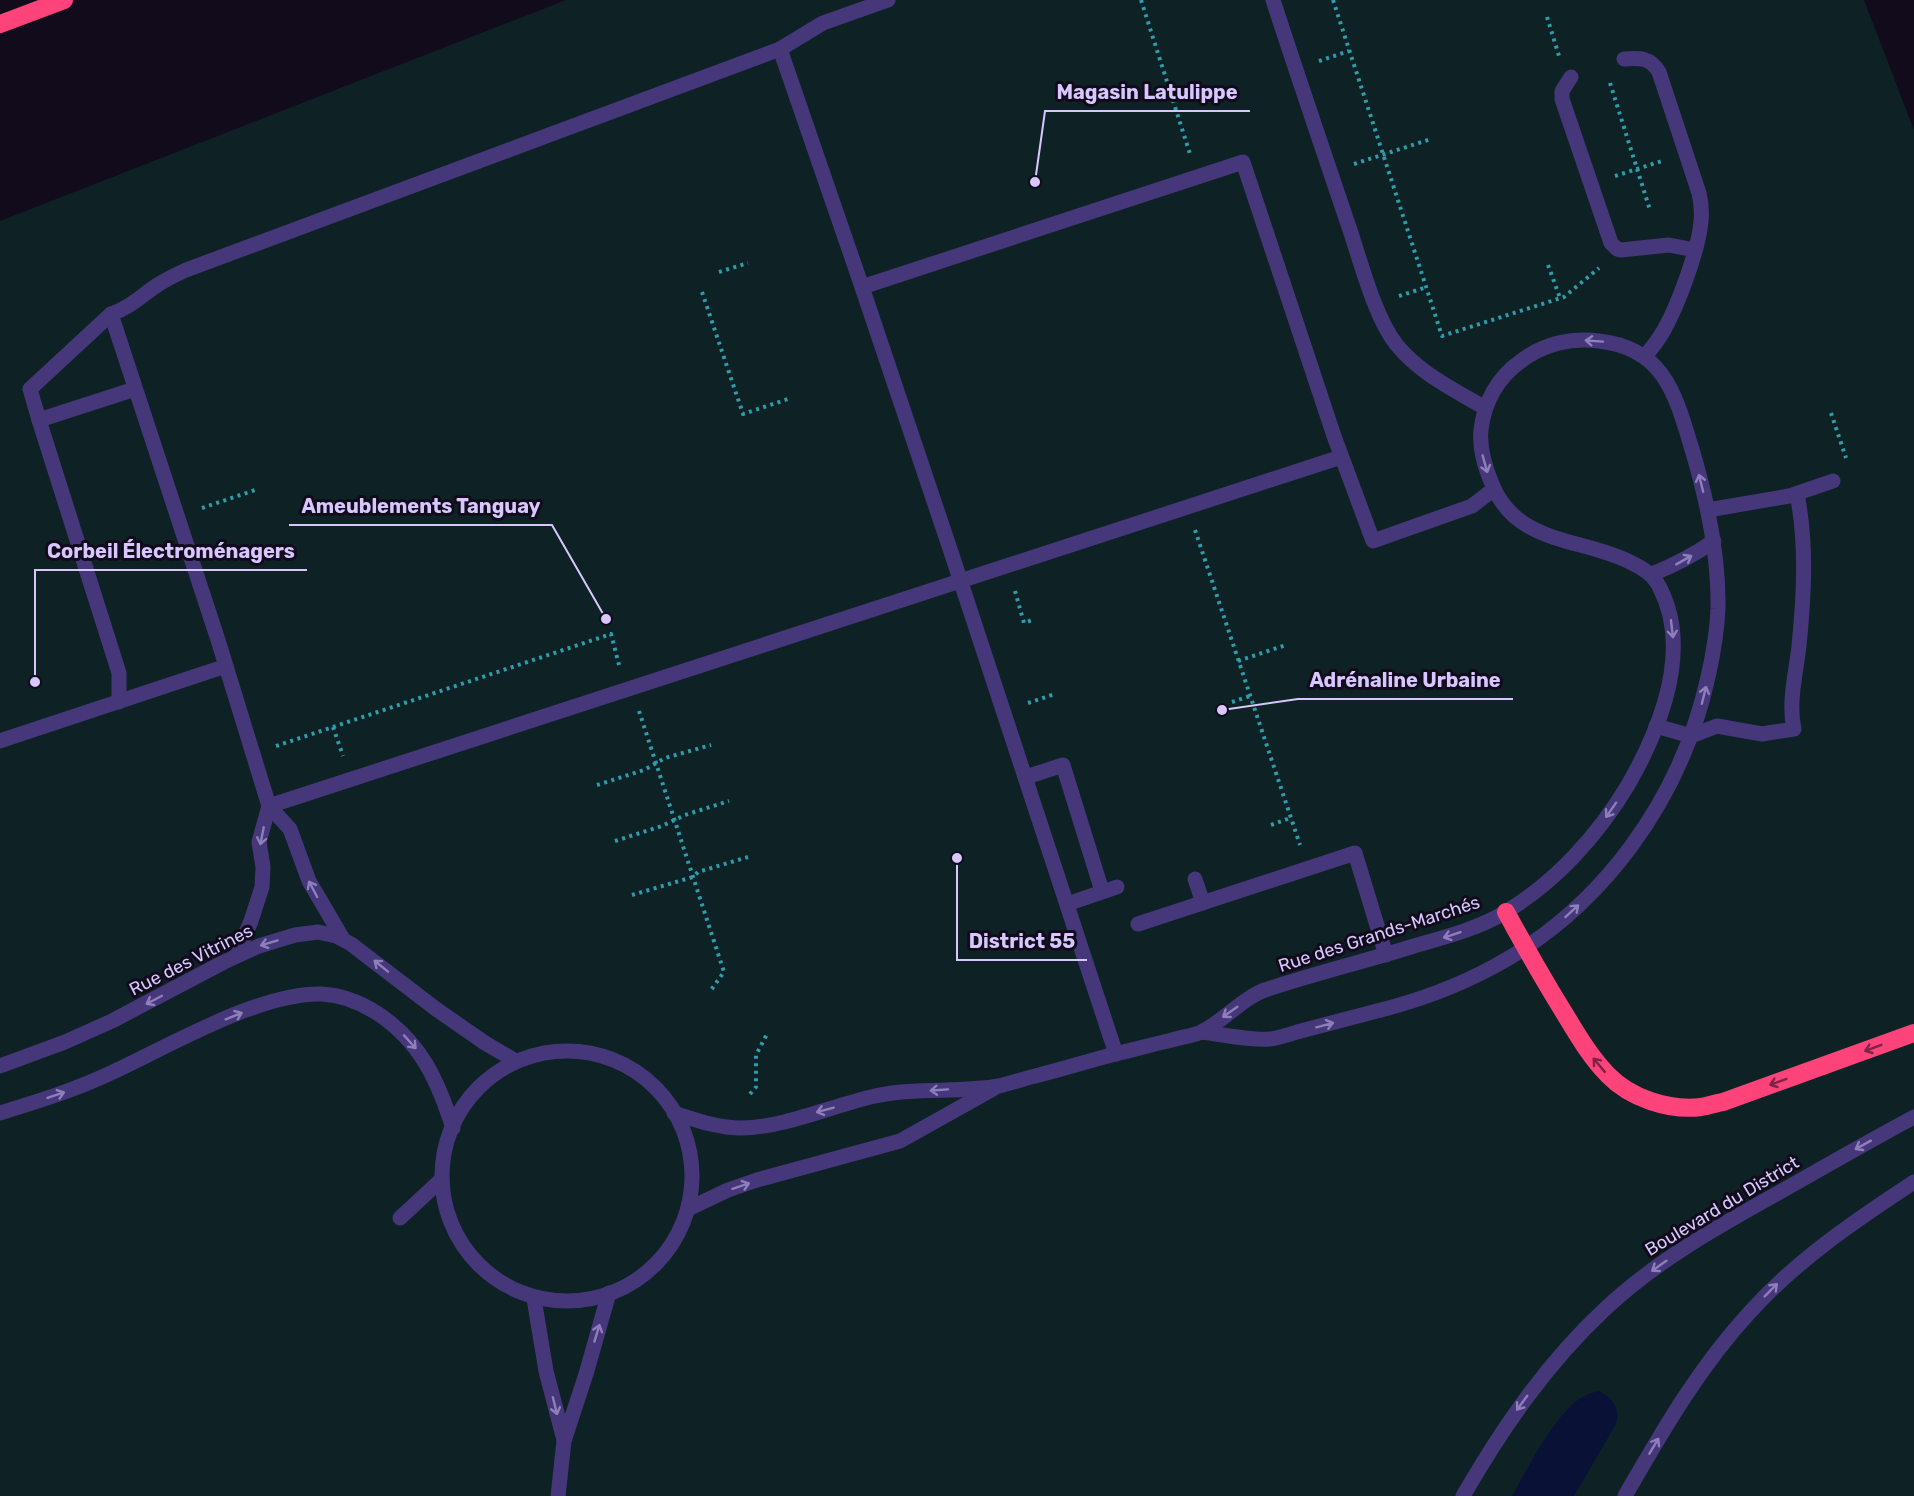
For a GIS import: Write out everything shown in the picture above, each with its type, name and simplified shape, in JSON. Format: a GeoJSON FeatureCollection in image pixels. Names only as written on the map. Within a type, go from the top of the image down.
{"type":"FeatureCollection","features":[{"type":"Feature","properties":{"kind":"highway"},"geometry":{"type":"LineString","coordinates":[[0,24],[64,0]]}},
{"type":"Feature","properties":{"kind":"highway"},"geometry":{"type":"LineString","coordinates":[[1506,912],[1580,1039],[1603,1070],[1633,1094],[1662,1104],[1690,1107],[1723,1101],[1914,1033]]}},
{"type":"Feature","properties":{"kind":"street"},"geometry":{"type":"LineString","coordinates":[[119,702],[119,673],[30,389],[111,314],[124,310],[166,279],[186,270],[780,49],[823,23],[888,0]]}},
{"type":"Feature","properties":{"kind":"street"},"geometry":{"type":"LineString","coordinates":[[1273,0],[1387,332],[1404,353],[1424,370],[1485,408]]}},
{"type":"Feature","properties":{"kind":"street"},"geometry":{"type":"LineString","coordinates":[[780,49],[961,580],[1116,1054]]}},
{"type":"Feature","properties":{"kind":"street"},"geometry":{"type":"LineString","coordinates":[[1624,59],[1645,59],[1653,63],[1659,72],[1700,198],[1701,221],[1695,250],[1665,330],[1645,356]]}},
{"type":"Feature","properties":{"kind":"street"},"geometry":{"type":"LineString","coordinates":[[1571,77],[1562,91],[1562,99],[1611,243],[1621,250],[1669,245],[1695,250]]}},
{"type":"Feature","properties":{"kind":"street"},"geometry":{"type":"LineString","coordinates":[[862,287],[1243,162],[1341,457],[1373,542],[1472,506],[1494,489]]}},
{"type":"Feature","properties":{"kind":"street"},"geometry":{"type":"LineString","coordinates":[[111,314],[226,666],[269,806],[290,829],[309,881],[343,939]]}},
{"type":"Feature","properties":{"kind":"street","name":"Rue des Grands-Marchés"},"geometry":{"type":"LineString","coordinates":[[674,1113],[712,1124],[747,1128],[779,1122],[881,1094],[997,1086],[1202,1032],[1258,992],[1455,934],[1488,921],[1506,912],[1555,874],[1593,834],[1625,790],[1656,726],[1669,682],[1673,642],[1667,606],[1652,574],[1612,554],[1551,538],[1527,526],[1509,512],[1494,489],[1483,459],[1480,434],[1485,408],[1499,382],[1512,368],[1531,354],[1553,344],[1575,340],[1598,340],[1619,345],[1645,356],[1659,371],[1673,396],[1690,443],[1708,510],[1717,575],[1717,621],[1707,683],[1691,736],[1667,791],[1650,821],[1602,882],[1558,924],[1526,948],[1490,969],[1429,996],[1268,1040],[1202,1032]]}},
{"type":"Feature","properties":{"kind":"street"},"geometry":{"type":"LineString","coordinates":[[39,420],[135,389]]}},
{"type":"Feature","properties":{"kind":"street"},"geometry":{"type":"LineString","coordinates":[[269,806],[1341,457]]}},
{"type":"Feature","properties":{"kind":"street"},"geometry":{"type":"LineString","coordinates":[[1708,510],[1797,494],[1833,481]]}},
{"type":"Feature","properties":{"kind":"street"},"geometry":{"type":"LineString","coordinates":[[1656,726],[1691,736],[1717,726],[1762,734],[1794,729],[1792,708],[1800,628],[1803,558],[1802,525],[1797,494]]}},
{"type":"Feature","properties":{"kind":"street"},"geometry":{"type":"LineString","coordinates":[[1652,574],[1678,564],[1714,541]]}},
{"type":"Feature","properties":{"kind":"street"},"geometry":{"type":"LineString","coordinates":[[0,741],[226,666]]}},
{"type":"Feature","properties":{"kind":"street"},"geometry":{"type":"LineString","coordinates":[[1026,777],[1063,765],[1110,889],[1067,903]]}},
{"type":"Feature","properties":{"kind":"street"},"geometry":{"type":"LineString","coordinates":[[236,956],[252,921],[262,887],[263,867],[259,842],[269,806]]}},
{"type":"Feature","properties":{"kind":"street"},"geometry":{"type":"LineString","coordinates":[[1138,924],[1355,854],[1386,955]]}},
{"type":"Feature","properties":{"kind":"street"},"geometry":{"type":"LineString","coordinates":[[1195,879],[1203,903]]}},
{"type":"Feature","properties":{"kind":"street","name":"Rue des Vitrines"},"geometry":{"type":"LineString","coordinates":[[0,1066],[65,1042],[112,1021],[236,956],[264,944],[304,933],[324,932],[343,939],[436,1009],[514,1060]]}},
{"type":"Feature","properties":{"kind":"street"},"geometry":{"type":"LineString","coordinates":[[0,1113],[82,1086],[249,1010],[290,997],[323,994],[363,1005],[392,1024],[407,1039],[428,1065],[442,1095],[453,1128]]}},
{"type":"Feature","properties":{"kind":"street"},"geometry":{"type":"LineString","coordinates":[[578,1051],[601,1054],[637,1072],[674,1113],[688,1146],[692,1165],[692,1191],[688,1209],[671,1244],[659,1260],[639,1278],[609,1293],[575,1301],[555,1302],[534,1299],[496,1280],[464,1248],[448,1218],[442,1179],[447,1149],[453,1128],[481,1086],[514,1060],[554,1052],[578,1051]]}},
{"type":"Feature","properties":{"kind":"street","name":"Rue des Grands-Marchés"},"geometry":{"type":"LineString","coordinates":[[688,1209],[757,1180],[900,1141],[997,1086]]}},
{"type":"Feature","properties":{"kind":"street","name":"Boulevard du District"},"geometry":{"type":"LineString","coordinates":[[1463,1496],[1494,1443],[1539,1380],[1569,1344],[1625,1292],[1716,1228],[1914,1117]]}},
{"type":"Feature","properties":{"kind":"street"},"geometry":{"type":"LineString","coordinates":[[400,1218],[442,1179]]}},
{"type":"Feature","properties":{"kind":"street"},"geometry":{"type":"LineString","coordinates":[[1624,1496],[1690,1388],[1750,1311],[1814,1252],[1914,1182]]}},
{"type":"Feature","properties":{"kind":"street"},"geometry":{"type":"LineString","coordinates":[[558,1496],[564,1441],[609,1293]]}},
{"type":"Feature","properties":{"kind":"street"},"geometry":{"type":"LineString","coordinates":[[534,1299],[546,1371],[564,1441]]}},
{"type":"Feature","properties":{"kind":"path"},"geometry":{"type":"LineString","coordinates":[[1141,0],[1190,156]]}},
{"type":"Feature","properties":{"kind":"path"},"geometry":{"type":"LineString","coordinates":[[1333,0],[1442,336],[1560,298],[1578,287],[1600,267]]}},
{"type":"Feature","properties":{"kind":"path"},"geometry":{"type":"LineString","coordinates":[[1547,17],[1562,64]]}},
{"type":"Feature","properties":{"kind":"path"},"geometry":{"type":"LineString","coordinates":[[1317,62],[1349,51]]}},
{"type":"Feature","properties":{"kind":"path"},"geometry":{"type":"LineString","coordinates":[[1610,83],[1650,210]]}},
{"type":"Feature","properties":{"kind":"path"},"geometry":{"type":"LineString","coordinates":[[1383,154],[1431,139]]}},
{"type":"Feature","properties":{"kind":"path"},"geometry":{"type":"LineString","coordinates":[[719,272],[748,263]]}},
{"type":"Feature","properties":{"kind":"path"},"geometry":{"type":"LineString","coordinates":[[1548,266],[1560,298]]}},
{"type":"Feature","properties":{"kind":"path"},"geometry":{"type":"LineString","coordinates":[[702,292],[743,414],[791,398]]}},
{"type":"Feature","properties":{"kind":"path"},"geometry":{"type":"LineString","coordinates":[[1831,413],[1844,454]]}},
{"type":"Feature","properties":{"kind":"path"},"geometry":{"type":"LineString","coordinates":[[226,500],[258,489]]}},
{"type":"Feature","properties":{"kind":"path"},"geometry":{"type":"LineString","coordinates":[[1194,527],[1300,847]]}},
{"type":"Feature","properties":{"kind":"path"},"geometry":{"type":"LineString","coordinates":[[1013,585],[1024,623],[1032,620]]}},
{"type":"Feature","properties":{"kind":"path"},"geometry":{"type":"LineString","coordinates":[[1018,600],[1024,597]]}},
{"type":"Feature","properties":{"kind":"path"},"geometry":{"type":"LineString","coordinates":[[609,628],[620,666],[625,664]]}},
{"type":"Feature","properties":{"kind":"path"},"geometry":{"type":"LineString","coordinates":[[277,746],[610,634]]}},
{"type":"Feature","properties":{"kind":"path"},"geometry":{"type":"LineString","coordinates":[[1238,661],[1286,645]]}},
{"type":"Feature","properties":{"kind":"path"},"geometry":{"type":"LineString","coordinates":[[1026,704],[1055,694]]}},
{"type":"Feature","properties":{"kind":"path"},"geometry":{"type":"LineString","coordinates":[[1232,702],[1250,696]]}},
{"type":"Feature","properties":{"kind":"path"},"geometry":{"type":"LineString","coordinates":[[637,704],[724,972],[711,990]]}},
{"type":"Feature","properties":{"kind":"path"},"geometry":{"type":"LineString","coordinates":[[333,727],[345,761]]}},
{"type":"Feature","properties":{"kind":"path"},"geometry":{"type":"LineString","coordinates":[[597,785],[656,764],[665,758],[711,745]]}},
{"type":"Feature","properties":{"kind":"path"},"geometry":{"type":"LineString","coordinates":[[615,841],[729,801]]}},
{"type":"Feature","properties":{"kind":"path"},"geometry":{"type":"LineString","coordinates":[[1271,825],[1290,818]]}},
{"type":"Feature","properties":{"kind":"path"},"geometry":{"type":"LineString","coordinates":[[632,895],[693,877],[698,872],[748,857]]}},
{"type":"Feature","properties":{"kind":"path"},"geometry":{"type":"LineString","coordinates":[[750,1094],[756,1087],[756,1055],[768,1032]]}},
{"type":"Feature","properties":{"kind":"green space"},"geometry":{"type":"Polygon","coordinates":[[[566,0],[1864,0],[1914,130],[1914,1496],[0,1496],[0,221],[566,0]]]}},
{"type":"Feature","properties":{"kind":"shaded area"},"geometry":{"type":"Polygon","coordinates":[[[1599,1391],[1615,1404],[1616,1424],[1574,1496],[1512,1496],[1544,1440],[1564,1413],[1586,1395],[1599,1391]]]}},
{"type":"Feature","properties":{"kind":"place","name":"Magasin Latulippe"},"geometry":{"type":"Point","coordinates":[1035,182]}},
{"type":"Feature","properties":{"kind":"place","name":"Ameublements Tanguay"},"geometry":{"type":"Point","coordinates":[606,619]}},
{"type":"Feature","properties":{"kind":"place","name":"Corbeil Électroménagers"},"geometry":{"type":"Point","coordinates":[35,682]}},
{"type":"Feature","properties":{"kind":"place","name":"Adrénaline Urbaine"},"geometry":{"type":"Point","coordinates":[1222,710]}},
{"type":"Feature","properties":{"kind":"place","name":"District 55"},"geometry":{"type":"Point","coordinates":[957,858]}}]}
